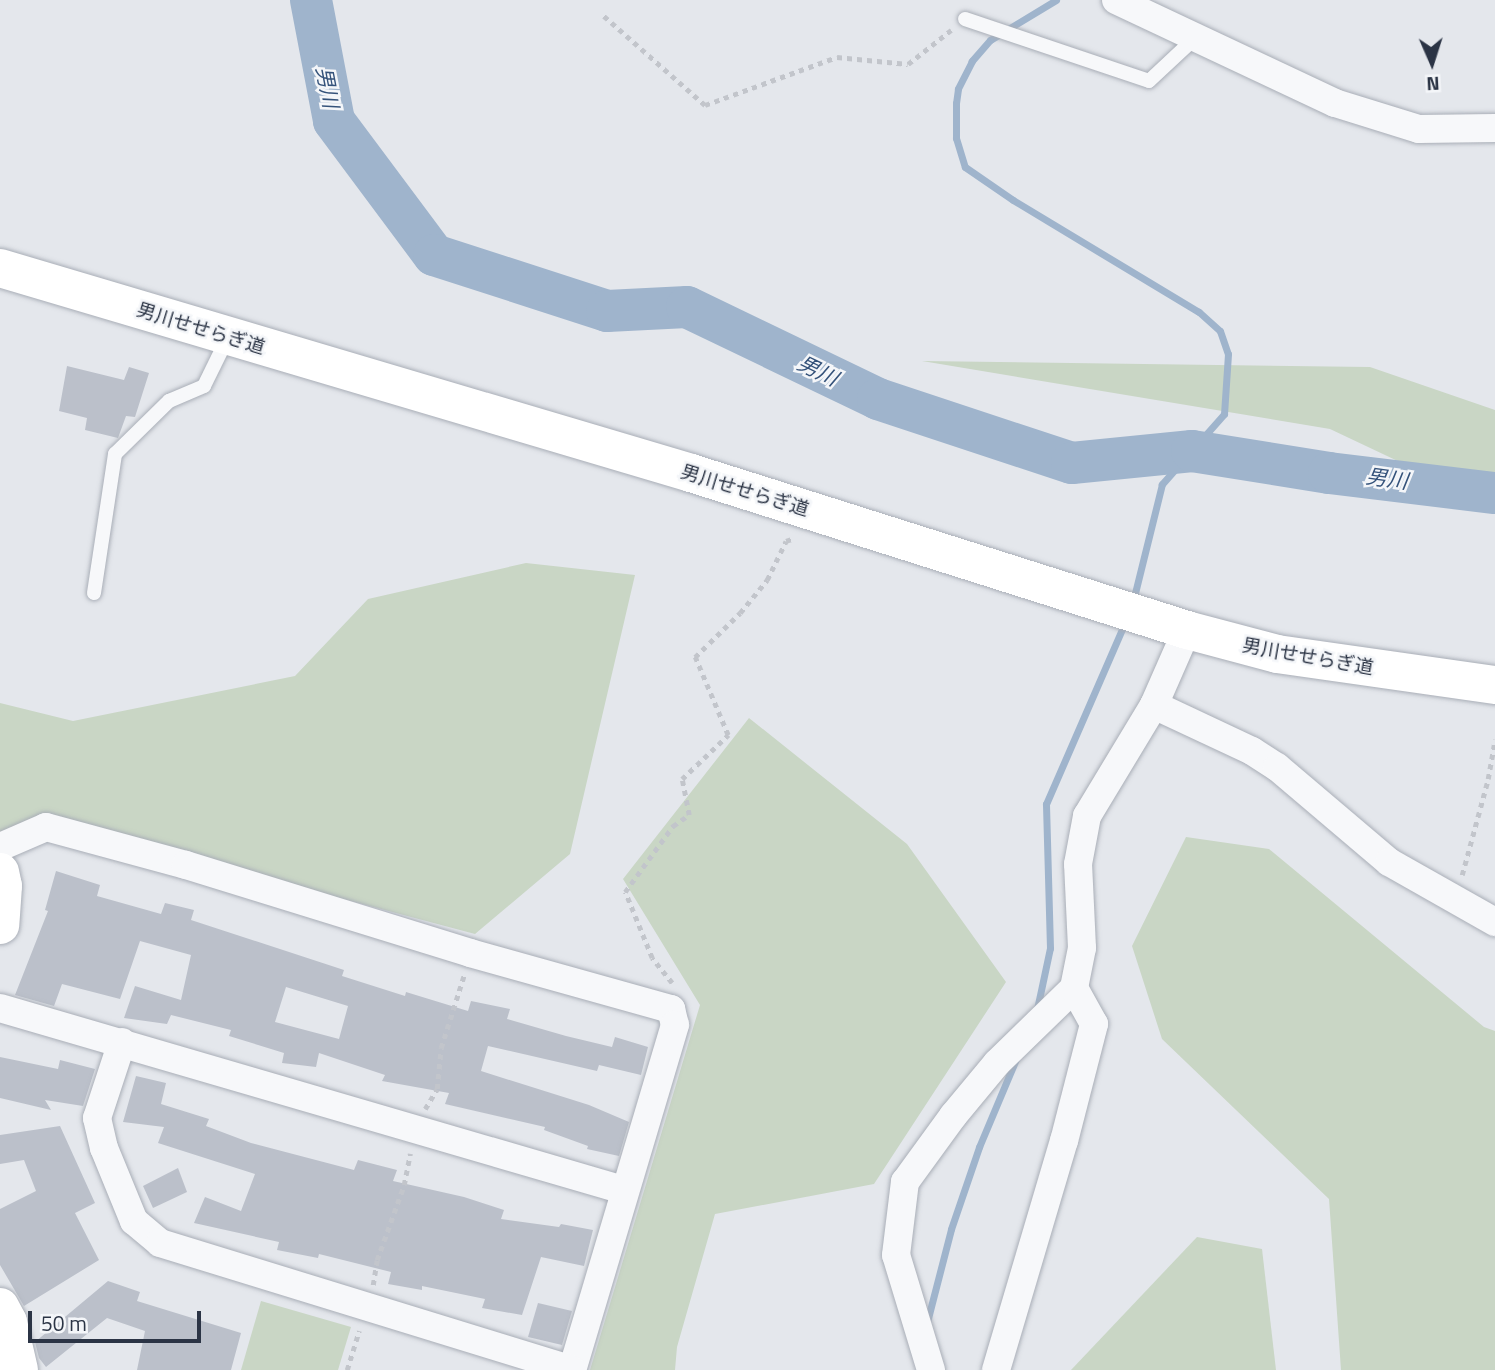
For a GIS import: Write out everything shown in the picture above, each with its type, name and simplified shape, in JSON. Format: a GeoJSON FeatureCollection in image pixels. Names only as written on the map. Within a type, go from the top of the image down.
{"type":"FeatureCollection","features":[{"type":"Feature","properties":{"kind":"main road","name":"男川せせらぎ道"},"geometry":{"type":"LineString","coordinates":[[0,268],[691,473],[1187,630],[1277,654],[1495,685]]}},
{"type":"Feature","properties":{"kind":"main road"},"geometry":{"type":"LineString","coordinates":[[0,872],[3,886],[0,925]]}},
{"type":"Feature","properties":{"kind":"main road"},"geometry":{"type":"LineString","coordinates":[[0,1307],[8,1322],[19,1370]]}},
{"type":"Feature","properties":{"kind":"street"},"geometry":{"type":"LineString","coordinates":[[1116,0],[1335,103],[1419,128],[1495,128]]}},
{"type":"Feature","properties":{"kind":"street"},"geometry":{"type":"LineString","coordinates":[[931,1370],[896,1255],[905,1182],[953,1116],[997,1063],[1074,988],[1082,948],[1078,864],[1087,816],[1154,705],[1187,630]]}},
{"type":"Feature","properties":{"kind":"street"},"geometry":{"type":"LineString","coordinates":[[1154,705],[1252,751],[1277,766],[1389,862],[1495,922]]}},
{"type":"Feature","properties":{"kind":"street"},"geometry":{"type":"LineString","coordinates":[[0,847],[46,827],[186,865],[470,953],[671,1009],[675,1025],[623,1190],[572,1370],[160,1243],[134,1221],[104,1148],[97,1118],[122,1042]]}},
{"type":"Feature","properties":{"kind":"street"},"geometry":{"type":"LineString","coordinates":[[996,1370],[1064,1141],[1094,1024],[1074,988]]}},
{"type":"Feature","properties":{"kind":"street"},"geometry":{"type":"LineString","coordinates":[[0,1009],[122,1042],[623,1190]]}},
{"type":"Feature","properties":{"kind":"lane"},"geometry":{"type":"LineString","coordinates":[[964,19],[1149,81],[1195,39]]}},
{"type":"Feature","properties":{"kind":"lane"},"geometry":{"type":"LineString","coordinates":[[94,593],[115,454],[169,401],[204,386],[229,336]]}},
{"type":"Feature","properties":{"kind":"path"},"geometry":{"type":"LineString","coordinates":[[604,16],[705,105],[837,57],[908,64],[964,19]]}},
{"type":"Feature","properties":{"kind":"path"},"geometry":{"type":"LineString","coordinates":[[673,1018],[685,1000],[652,958],[625,892],[673,826],[689,815],[681,779],[728,735],[695,657],[767,580],[786,541],[798,537]]}},
{"type":"Feature","properties":{"kind":"path"},"geometry":{"type":"LineString","coordinates":[[1455,900],[1488,779],[1495,740]]}},
{"type":"Feature","properties":{"kind":"path"},"geometry":{"type":"LineString","coordinates":[[347,1370],[377,1271],[377,1259],[404,1185],[410,1150],[426,1103],[437,1089],[440,1048],[470,953]]}},
{"type":"Feature","properties":{"kind":"green space"},"geometry":{"type":"Polygon","coordinates":[[[922,361],[1370,367],[1495,410],[1495,507],[1330,429],[922,361]]]}},
{"type":"Feature","properties":{"kind":"green space"},"geometry":{"type":"Polygon","coordinates":[[[526,563],[635,575],[570,854],[475,934],[42,819],[0,837],[0,703],[73,721],[295,676],[368,599],[526,563]]]}},
{"type":"Feature","properties":{"kind":"green space"},"geometry":{"type":"Polygon","coordinates":[[[749,718],[907,844],[1006,982],[874,1184],[715,1214],[677,1347],[675,1370],[590,1370],[700,1005],[623,879],[749,718]]]}},
{"type":"Feature","properties":{"kind":"green space"},"geometry":{"type":"Polygon","coordinates":[[[1186,837],[1269,849],[1484,1027],[1495,1031],[1495,1370],[1341,1370],[1329,1199],[1162,1039],[1132,946],[1186,837]]]}},
{"type":"Feature","properties":{"kind":"green space"},"geometry":{"type":"Polygon","coordinates":[[[1197,1237],[1262,1249],[1276,1370],[1071,1370],[1197,1237]]]}},
{"type":"Feature","properties":{"kind":"green space"},"geometry":{"type":"Polygon","coordinates":[[[261,1301],[351,1327],[338,1370],[241,1370],[261,1301]]]}},
{"type":"Feature","properties":{"kind":"building"},"geometry":{"type":"Polygon","coordinates":[[[67,366],[124,380],[129,367],[149,373],[135,417],[126,416],[118,438],[85,430],[87,418],[59,411],[67,366]]]}},
{"type":"Feature","properties":{"kind":"building"},"geometry":{"type":"Polygon","coordinates":[[[56,871],[100,885],[97,896],[161,914],[165,903],[194,910],[191,920],[344,970],[342,976],[405,996],[406,992],[468,1011],[471,1001],[510,1009],[507,1019],[566,1036],[612,1047],[615,1037],[648,1047],[641,1075],[599,1065],[597,1071],[488,1046],[481,1071],[589,1105],[629,1122],[619,1156],[587,1149],[588,1146],[544,1130],[545,1127],[445,1104],[449,1093],[382,1081],[385,1075],[319,1053],[316,1067],[282,1063],[284,1053],[229,1036],[231,1030],[171,1015],[167,1024],[124,1018],[135,986],[181,1000],[191,955],[140,941],[120,999],[62,984],[54,1006],[15,995],[48,911],[45,910],[56,871]],[[286,987],[275,1022],[339,1039],[348,1006],[286,987]]]}},
{"type":"Feature","properties":{"kind":"building"},"geometry":{"type":"Polygon","coordinates":[[[0,1057],[58,1069],[60,1060],[95,1069],[83,1106],[45,1100],[51,1110],[0,1098],[0,1057]]]}},
{"type":"Feature","properties":{"kind":"building"},"geometry":{"type":"Polygon","coordinates":[[[136,1076],[166,1083],[161,1104],[209,1119],[206,1126],[251,1143],[354,1170],[358,1160],[397,1170],[393,1181],[464,1197],[504,1210],[501,1219],[559,1227],[561,1224],[593,1230],[584,1266],[541,1257],[522,1315],[482,1308],[485,1299],[422,1286],[422,1290],[388,1284],[391,1272],[319,1254],[318,1258],[277,1250],[279,1242],[194,1223],[205,1197],[241,1211],[255,1174],[158,1143],[164,1127],[123,1122],[136,1076]]]}},
{"type":"Feature","properties":{"kind":"building"},"geometry":{"type":"Polygon","coordinates":[[[60,1126],[95,1203],[75,1213],[99,1260],[24,1306],[0,1265],[0,1209],[36,1191],[24,1160],[0,1164],[0,1135],[60,1126]]]}},
{"type":"Feature","properties":{"kind":"building"},"geometry":{"type":"Polygon","coordinates":[[[178,1168],[187,1192],[153,1208],[143,1186],[178,1168]]]}},
{"type":"Feature","properties":{"kind":"building"},"geometry":{"type":"Polygon","coordinates":[[[108,1281],[140,1292],[137,1301],[241,1333],[231,1370],[137,1370],[145,1331],[107,1318],[46,1367],[39,1358],[35,1342],[108,1281]]]}},
{"type":"Feature","properties":{"kind":"building"},"geometry":{"type":"Polygon","coordinates":[[[538,1303],[572,1311],[562,1345],[528,1337],[538,1303]]]}},
{"type":"Feature","properties":{"kind":"waterway","name":"男川"},"geometry":{"type":"LineString","coordinates":[[311,0],[334,121],[434,255],[607,311],[687,307],[878,399],[1072,463],[1192,451],[1329,473],[1495,493]]}},
{"type":"Feature","properties":{"kind":"waterway"},"geometry":{"type":"LineString","coordinates":[[1056,0],[990,40],[972,61],[958,89],[956,103],[956,138],[965,167],[1013,200],[1199,312],[1220,331],[1228,354],[1224,414],[1162,484],[1133,601]]}},
{"type":"Feature","properties":{"kind":"waterway"},"geometry":{"type":"LineString","coordinates":[[1037,1009],[1050,948],[1046,804],[1125,622]]}},
{"type":"Feature","properties":{"kind":"waterway"},"geometry":{"type":"LineString","coordinates":[[927,1322],[951,1229],[979,1147],[1016,1059]]}}]}
